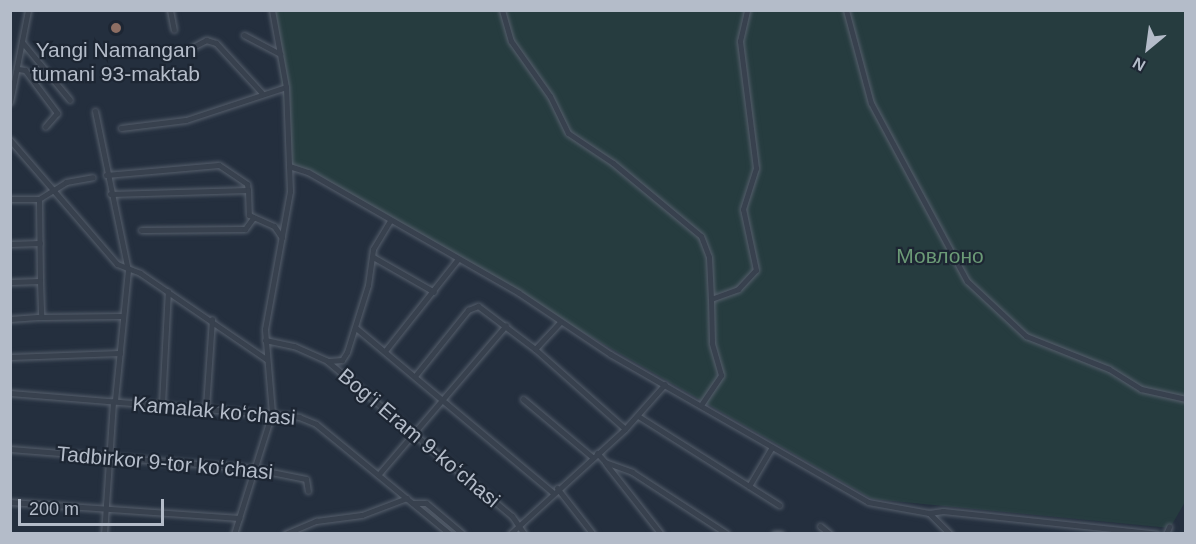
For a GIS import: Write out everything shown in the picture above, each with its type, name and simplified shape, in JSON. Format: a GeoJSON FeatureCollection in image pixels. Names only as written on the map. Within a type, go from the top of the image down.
{"type":"FeatureCollection","features":[{"type":"Feature","properties":{"kind":"street"},"geometry":{"type":"LineString","coordinates":[[10,102],[28,10]]}},
{"type":"Feature","properties":{"kind":"street"},"geometry":{"type":"LineString","coordinates":[[170,10],[174,30]]}},
{"type":"Feature","properties":{"kind":"street"},"geometry":{"type":"LineString","coordinates":[[234,534],[272,413],[266,340],[283,240],[289,166],[286,87],[272,10]]}},
{"type":"Feature","properties":{"kind":"street"},"geometry":{"type":"LineString","coordinates":[[502,10],[511,41],[550,96],[568,134],[613,163],[701,236],[709,257],[712,343],[721,375],[701,405]]}},
{"type":"Feature","properties":{"kind":"street"},"geometry":{"type":"LineString","coordinates":[[711,299],[738,288],[756,270],[743,209],[756,168],[740,41],[747,10]]}},
{"type":"Feature","properties":{"kind":"street"},"geometry":{"type":"LineString","coordinates":[[846,10],[871,103],[968,281],[1026,336],[1109,369],[1141,389],[1185,399]]}},
{"type":"Feature","properties":{"kind":"street"},"geometry":{"type":"LineString","coordinates":[[244,35],[280,54]]}},
{"type":"Feature","properties":{"kind":"street"},"geometry":{"type":"LineString","coordinates":[[193,47],[206,40],[216,43],[261,92]]}},
{"type":"Feature","properties":{"kind":"street"},"geometry":{"type":"LineString","coordinates":[[22,42],[70,100]]}},
{"type":"Feature","properties":{"kind":"street"},"geometry":{"type":"LineString","coordinates":[[18,69],[25,70],[57,113],[45,127]]}},
{"type":"Feature","properties":{"kind":"street"},"geometry":{"type":"LineString","coordinates":[[120,128],[186,120],[261,92],[286,87]]}},
{"type":"Feature","properties":{"kind":"street"},"geometry":{"type":"LineString","coordinates":[[95,111],[106,175],[128,270],[114,401],[104,534]]}},
{"type":"Feature","properties":{"kind":"street"},"geometry":{"type":"LineString","coordinates":[[10,140],[89,236],[128,270],[168,291],[266,359]]}},
{"type":"Feature","properties":{"kind":"street"},"geometry":{"type":"LineString","coordinates":[[106,175],[219,165],[247,184],[253,218],[245,229],[141,230]]}},
{"type":"Feature","properties":{"kind":"street"},"geometry":{"type":"LineString","coordinates":[[289,166],[308,172],[868,502],[929,513],[944,511],[1157,534]]}},
{"type":"Feature","properties":{"kind":"street"},"geometry":{"type":"LineString","coordinates":[[10,199],[39,199],[66,182],[93,177]]}},
{"type":"Feature","properties":{"kind":"street"},"geometry":{"type":"LineString","coordinates":[[110,194],[248,190]]}},
{"type":"Feature","properties":{"kind":"street"},"geometry":{"type":"LineString","coordinates":[[39,199],[41,317]]}},
{"type":"Feature","properties":{"kind":"street"},"geometry":{"type":"LineString","coordinates":[[253,218],[274,226],[283,240]]}},
{"type":"Feature","properties":{"kind":"street"},"geometry":{"type":"LineString","coordinates":[[327,360],[345,357],[356,327],[375,245],[390,221]]}},
{"type":"Feature","properties":{"kind":"street"},"geometry":{"type":"LineString","coordinates":[[10,244],[40,243]]}},
{"type":"Feature","properties":{"kind":"street"},"geometry":{"type":"LineString","coordinates":[[373,257],[434,292]]}},
{"type":"Feature","properties":{"kind":"street"},"geometry":{"type":"LineString","coordinates":[[385,351],[434,292],[457,260]]}},
{"type":"Feature","properties":{"kind":"street"},"geometry":{"type":"LineString","coordinates":[[10,282],[40,281]]}},
{"type":"Feature","properties":{"kind":"street"},"geometry":{"type":"LineString","coordinates":[[162,404],[168,291]]}},
{"type":"Feature","properties":{"kind":"street"},"geometry":{"type":"LineString","coordinates":[[415,376],[472,306],[506,325],[626,429]]}},
{"type":"Feature","properties":{"kind":"street"},"geometry":{"type":"LineString","coordinates":[[10,319],[122,316]]}},
{"type":"Feature","properties":{"kind":"street"},"geometry":{"type":"LineString","coordinates":[[206,407],[212,320]]}},
{"type":"Feature","properties":{"kind":"street"},"geometry":{"type":"LineString","coordinates":[[535,349],[560,322]]}},
{"type":"Feature","properties":{"kind":"street"},"geometry":{"type":"LineString","coordinates":[[378,474],[416,433],[506,325]]}},
{"type":"Feature","properties":{"kind":"street"},"geometry":{"type":"LineString","coordinates":[[356,327],[554,490],[593,534]]}},
{"type":"Feature","properties":{"kind":"street","name":"Bogʻi Eram 9-koʻchasi"},"geometry":{"type":"LineString","coordinates":[[266,340],[294,346],[327,360],[416,433],[518,525],[554,490],[626,429],[665,384]]}},
{"type":"Feature","properties":{"kind":"street"},"geometry":{"type":"LineString","coordinates":[[10,357],[120,353]]}},
{"type":"Feature","properties":{"kind":"street","name":"Kamalak koʻchasi"},"geometry":{"type":"LineString","coordinates":[[10,393],[272,413],[316,424],[450,534]]}},
{"type":"Feature","properties":{"kind":"street"},"geometry":{"type":"LineString","coordinates":[[523,399],[604,462],[661,534]]}},
{"type":"Feature","properties":{"kind":"street"},"geometry":{"type":"LineString","coordinates":[[638,416],[779,506]]}},
{"type":"Feature","properties":{"kind":"street"},"geometry":{"type":"LineString","coordinates":[[749,486],[772,447]]}},
{"type":"Feature","properties":{"kind":"street","name":"Tadbirkor 9-tor koʻchasi"},"geometry":{"type":"LineString","coordinates":[[10,449],[256,469],[306,479],[308,491]]}},
{"type":"Feature","properties":{"kind":"street"},"geometry":{"type":"LineString","coordinates":[[604,462],[632,472],[728,534]]}},
{"type":"Feature","properties":{"kind":"street"},"geometry":{"type":"LineString","coordinates":[[285,534],[316,521],[362,514],[407,498]]}},
{"type":"Feature","properties":{"kind":"street"},"geometry":{"type":"LineString","coordinates":[[10,502],[238,518]]}},
{"type":"Feature","properties":{"kind":"street"},"geometry":{"type":"LineString","coordinates":[[413,503],[426,503],[463,534]]}},
{"type":"Feature","properties":{"kind":"street"},"geometry":{"type":"LineString","coordinates":[[929,513],[950,534]]}},
{"type":"Feature","properties":{"kind":"street"},"geometry":{"type":"LineString","coordinates":[[510,534],[518,525],[524,534]]}},
{"type":"Feature","properties":{"kind":"street"},"geometry":{"type":"LineString","coordinates":[[820,526],[830,534]]}},
{"type":"Feature","properties":{"kind":"street"},"geometry":{"type":"LineString","coordinates":[[1166,534],[1169,527]]}},
{"type":"Feature","properties":{"kind":"street"},"geometry":{"type":"LineString","coordinates":[[774,534],[781,534]]}},
{"type":"Feature","properties":{"kind":"green space","name":"Мовлоно"},"geometry":{"type":"Polygon","coordinates":[[[273,11],[1185,11],[1185,502],[1170,528],[872,499],[291,164],[273,11]]]}},
{"type":"Feature","properties":{"kind":"place","name":"Yangi Namangan tumani 93-maktab"},"geometry":{"type":"Point","coordinates":[116,28]}}]}
